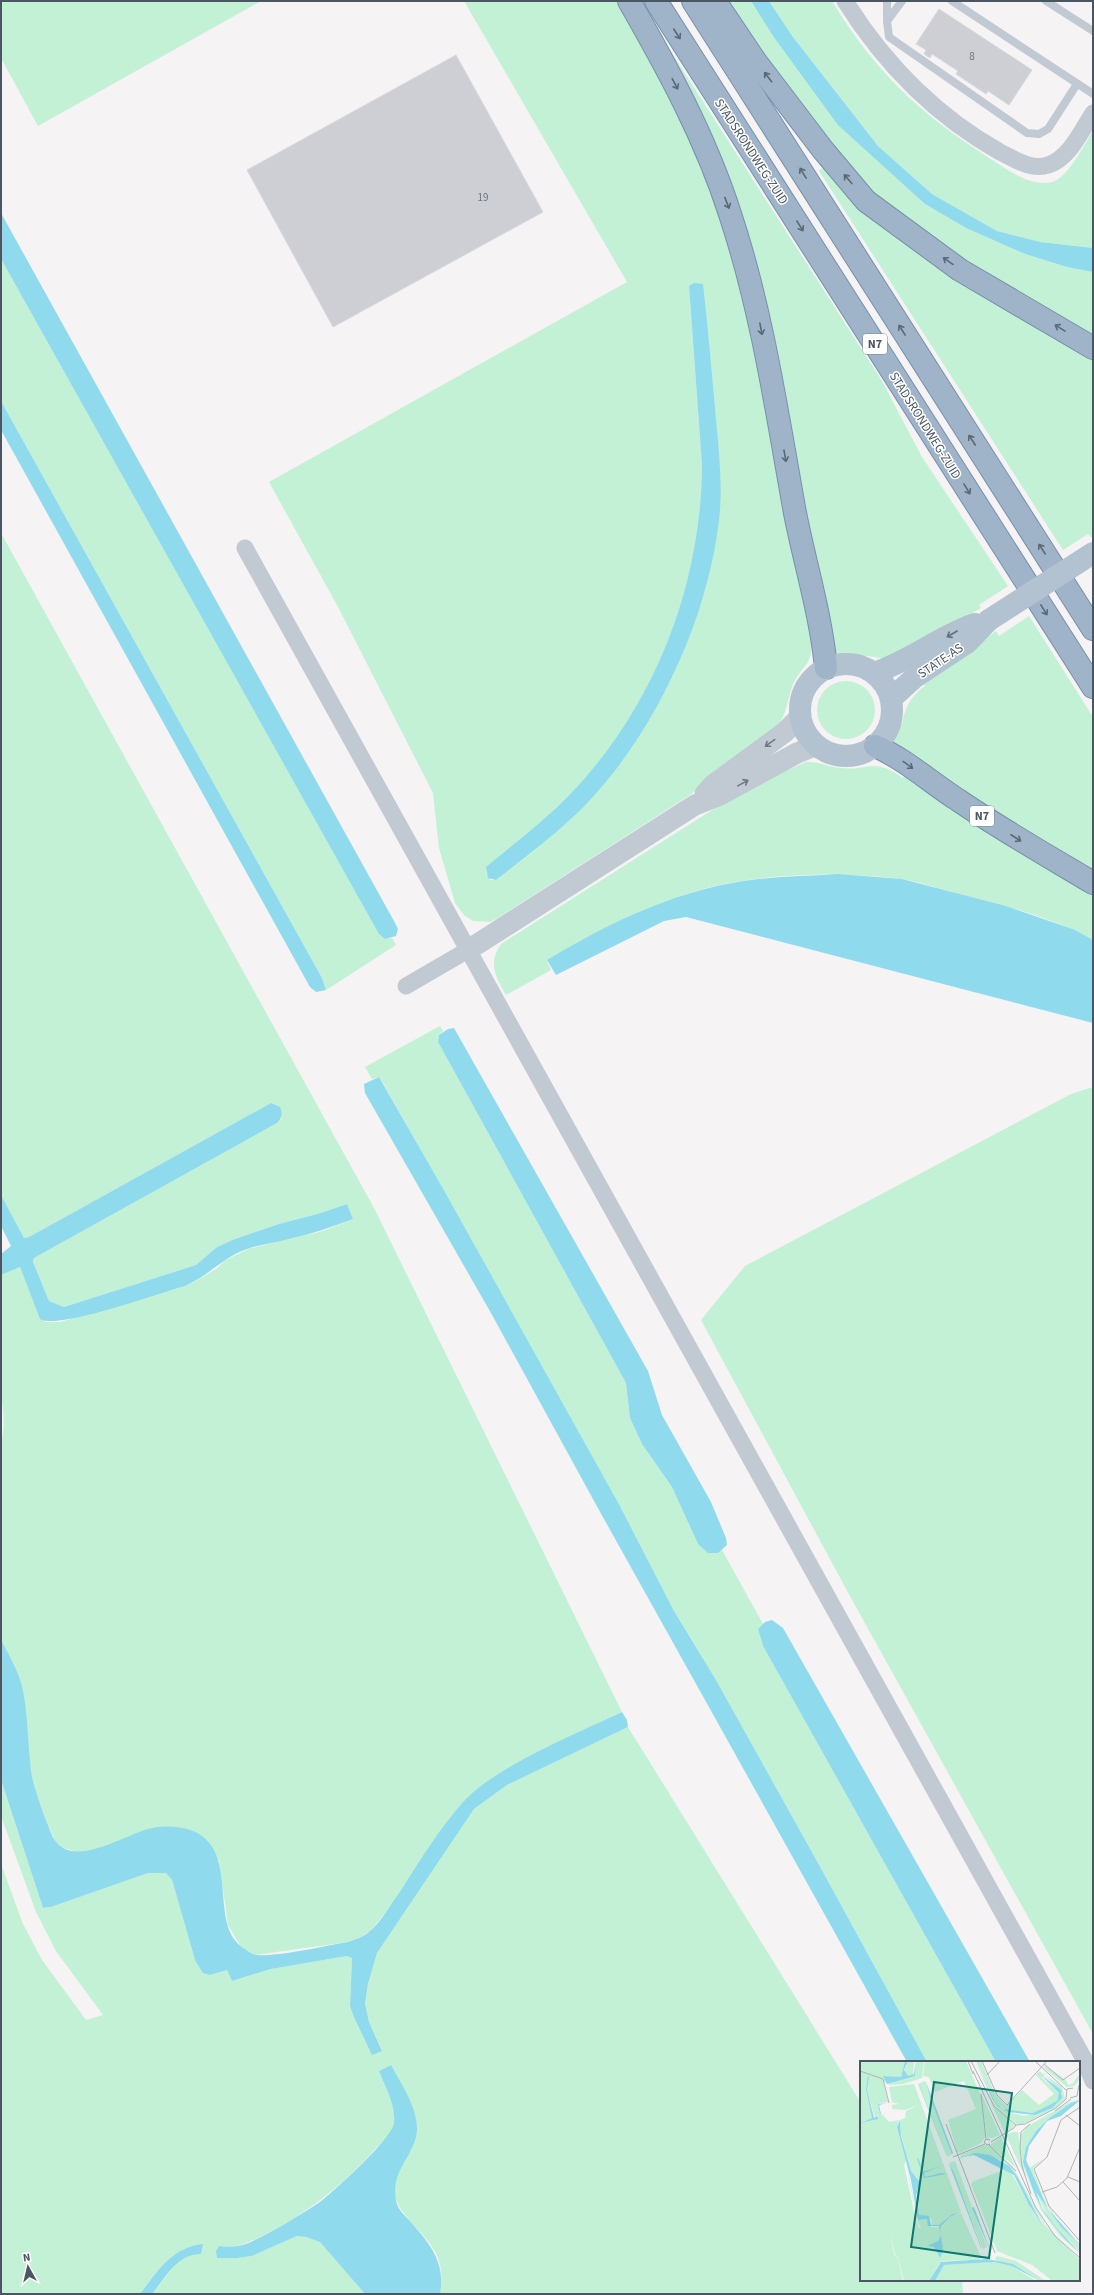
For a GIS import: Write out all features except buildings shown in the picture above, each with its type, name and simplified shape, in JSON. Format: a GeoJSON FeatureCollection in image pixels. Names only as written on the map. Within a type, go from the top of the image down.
{"type":"FeatureCollection","features":[{"type":"Feature","properties":{"kind":"highway"},"geometry":{"type":"LineString","coordinates":[[629,1],[679,91],[730,213],[756,304],[797,520],[823,644],[826,668]]}},
{"type":"Feature","properties":{"kind":"highway","name":"STADSRONDWEG-ZUID"},"geometry":{"type":"LineString","coordinates":[[656,1],[1093,687]]}},
{"type":"Feature","properties":{"kind":"highway","name":"N7"},"geometry":{"type":"LineString","coordinates":[[693,1],[1093,629]]}},
{"type":"Feature","properties":{"kind":"highway"},"geometry":{"type":"LineString","coordinates":[[715,1],[756,62],[823,150],[866,201],[960,270],[1093,348]]}},
{"type":"Feature","properties":{"kind":"highway","name":"N7"},"geometry":{"type":"LineString","coordinates":[[875,746],[894,754],[954,798],[1023,842],[1093,883]]}},
{"type":"Feature","properties":{"kind":"main road","name":"STATE-AS"},"geometry":{"type":"LineString","coordinates":[[890,699],[916,677],[968,642],[989,620],[1093,553]]}},
{"type":"Feature","properties":{"kind":"main road","name":"STATE-AS"},"geometry":{"type":"LineString","coordinates":[[874,673],[913,657],[960,630],[989,620]]}},
{"type":"Feature","properties":{"kind":"main road"},"geometry":{"type":"LineString","coordinates":[[838,664],[851,664],[863,667],[874,673],[885,685],[890,699],[891,717],[888,728],[875,746],[864,752],[841,756],[827,752],[817,745],[803,729],[800,718],[800,705],[805,688],[816,674],[826,668],[838,664]]}},
{"type":"Feature","properties":{"kind":"street"},"geometry":{"type":"LineString","coordinates":[[845,1],[861,27],[881,52],[935,107],[963,129],[1016,160],[1034,166],[1047,166],[1056,162],[1067,151],[1093,113]]}},
{"type":"Feature","properties":{"kind":"street"},"geometry":{"type":"LineString","coordinates":[[245,548],[1084,2059],[1093,2080]]}},
{"type":"Feature","properties":{"kind":"street"},"geometry":{"type":"LineString","coordinates":[[695,805],[713,785],[785,732],[800,718]]}},
{"type":"Feature","properties":{"kind":"street"},"geometry":{"type":"LineString","coordinates":[[406,986],[468,950],[695,805],[720,795],[797,753],[817,745]]}},
{"type":"Feature","properties":{"kind":"lane"},"geometry":{"type":"LineString","coordinates":[[887,1],[889,37],[1027,133],[1038,134],[1048,129],[1077,84]]}},
{"type":"Feature","properties":{"kind":"lane"},"geometry":{"type":"LineString","coordinates":[[887,21],[902,1]]}},
{"type":"Feature","properties":{"kind":"lane"},"geometry":{"type":"LineString","coordinates":[[952,1],[1093,94]]}},
{"type":"Feature","properties":{"kind":"lane"},"geometry":{"type":"LineString","coordinates":[[1046,1],[1093,31]]}},
{"type":"Feature","properties":{"kind":"green space"},"geometry":{"type":"Polygon","coordinates":[[[1,1],[261,1],[38,126],[1,58],[1,1]]]}},
{"type":"Feature","properties":{"kind":"green space"},"geometry":{"type":"Polygon","coordinates":[[[464,1],[622,1],[702,162],[740,277],[813,634],[809,634],[811,644],[810,658],[792,687],[785,711],[778,725],[690,795],[498,918],[490,922],[473,921],[465,916],[455,903],[439,848],[433,793],[337,605],[269,482],[627,282],[464,1]],[[689,286],[702,465],[700,507],[694,550],[685,591],[672,632],[655,672],[635,710],[612,745],[585,779],[549,815],[486,872],[491,880],[496,880],[529,855],[573,817],[624,758],[650,718],[672,678],[690,635],[707,583],[720,493],[718,444],[710,354],[689,286]]]}},
{"type":"Feature","properties":{"kind":"green space"},"geometry":{"type":"Polygon","coordinates":[[[723,1],[751,1],[773,36],[806,80],[925,204],[966,228],[1025,254],[1067,267],[1093,272],[1093,339],[999,285],[876,196],[829,145],[723,1]]]}},
{"type":"Feature","properties":{"kind":"green space"},"geometry":{"type":"Polygon","coordinates":[[[769,1],[832,1],[865,49],[900,89],[920,107],[964,141],[1011,172],[1027,180],[1043,183],[1052,182],[1058,179],[1070,168],[1093,131],[1093,248],[1040,242],[997,231],[932,194],[878,146],[793,37],[769,1]]]}},
{"type":"Feature","properties":{"kind":"green space"},"geometry":{"type":"Polygon","coordinates":[[[668,47],[882,381],[922,457],[1008,586],[979,605],[981,608],[932,637],[886,659],[861,655],[860,657],[834,655],[764,310],[665,49],[668,47]]]}},
{"type":"Feature","properties":{"kind":"green space"},"geometry":{"type":"Polygon","coordinates":[[[826,165],[1093,357],[1092,538],[1088,534],[1063,550],[819,171],[826,165]]]}},
{"type":"Feature","properties":{"kind":"green space"},"geometry":{"type":"Polygon","coordinates":[[[1,259],[379,933],[385,939],[392,938],[396,945],[326,990],[322,978],[1,401],[1,259]]]}},
{"type":"Feature","properties":{"kind":"green space"},"geometry":{"type":"Polygon","coordinates":[[[1,533],[374,1208],[622,1712],[527,1759],[467,1799],[443,1828],[387,1911],[370,1931],[361,1937],[348,1942],[255,1955],[241,1947],[228,1925],[219,1860],[95,1850],[78,1852],[63,1848],[55,1842],[37,1796],[31,1772],[14,1664],[1,1640],[1,1441],[4,1424],[1,1395],[1,1275],[20,1267],[40,1318],[46,1322],[60,1322],[185,1286],[216,1269],[226,1260],[248,1249],[323,1231],[353,1219],[347,1204],[235,1239],[217,1247],[196,1265],[64,1307],[49,1301],[33,1262],[34,1258],[277,1123],[282,1118],[271,1103],[29,1237],[24,1238],[1,1195],[1,533]]]}},
{"type":"Feature","properties":{"kind":"green space"},"geometry":{"type":"Polygon","coordinates":[[[1029,616],[1093,717],[1093,874],[1025,837],[890,743],[899,724],[902,724],[909,702],[925,686],[923,683],[996,631],[999,636],[1029,616]]]}},
{"type":"Feature","properties":{"kind":"green space"},"geometry":{"type":"Polygon","coordinates":[[[840,681],[852,681],[867,689],[875,704],[875,716],[867,731],[852,739],[840,739],[825,731],[817,716],[817,704],[825,689],[840,681]]]}},
{"type":"Feature","properties":{"kind":"green space"},"geometry":{"type":"Polygon","coordinates":[[[806,762],[815,762],[840,768],[878,766],[885,768],[903,778],[905,775],[970,822],[1093,893],[1093,940],[1065,926],[1035,915],[928,885],[901,879],[877,876],[827,874],[776,877],[726,884],[703,889],[642,911],[547,961],[551,970],[506,995],[494,970],[495,957],[501,944],[720,805],[789,766],[790,769],[806,762]]]}},
{"type":"Feature","properties":{"kind":"green space"},"geometry":{"type":"Polygon","coordinates":[[[440,1026],[443,1031],[439,1035],[438,1042],[626,1383],[630,1418],[642,1444],[672,1487],[698,1544],[718,1553],[722,1550],[763,1624],[758,1629],[763,1646],[995,2061],[926,2061],[716,1680],[674,1611],[620,1506],[383,1083],[379,1077],[372,1079],[365,1067],[440,1026]]]}},
{"type":"Feature","properties":{"kind":"green space"},"geometry":{"type":"Polygon","coordinates":[[[1093,1087],[1093,2034],[851,1598],[701,1320],[745,1266],[1071,1094],[1093,1087]]]}},
{"type":"Feature","properties":{"kind":"green space"},"geometry":{"type":"Polygon","coordinates":[[[628,1727],[860,2101],[860,2281],[962,2281],[963,2294],[440,2294],[441,2276],[438,2258],[424,2236],[406,2217],[399,2207],[395,2196],[394,2183],[399,2169],[412,2149],[391,2065],[379,2071],[394,2111],[393,2127],[384,2140],[348,2177],[316,2203],[282,2225],[246,2243],[226,2247],[219,2246],[217,2258],[252,2256],[297,2236],[306,2237],[320,2242],[365,2294],[152,2294],[178,2261],[192,2254],[195,2245],[170,2258],[140,2294],[1,2294],[1,1864],[23,1924],[42,1960],[86,2020],[103,2015],[56,1951],[36,1912],[1,1816],[1,1781],[43,1908],[51,1907],[148,1873],[166,1873],[172,1880],[195,1960],[211,1975],[227,1970],[232,1981],[271,1969],[347,1956],[352,1958],[350,2006],[382,2050],[369,2022],[365,2005],[368,1984],[377,1953],[474,1809],[507,1785],[628,1727]]]}},
{"type":"Feature","properties":{"kind":"water"},"geometry":{"type":"Polygon","coordinates":[[[751,1],[769,1],[793,37],[878,146],[932,194],[997,231],[1040,242],[1093,248],[1093,272],[1067,267],[1025,254],[966,228],[925,204],[838,125],[773,36],[751,1]]]}},
{"type":"Feature","properties":{"kind":"water"},"geometry":{"type":"Polygon","coordinates":[[[1,213],[394,921],[398,929],[396,936],[385,939],[379,934],[1,259],[1,213]]]}},
{"type":"Feature","properties":{"kind":"water"},"geometry":{"type":"Polygon","coordinates":[[[694,283],[703,284],[721,482],[719,520],[712,560],[702,601],[688,641],[670,681],[650,719],[626,755],[600,789],[572,818],[535,850],[496,880],[488,878],[486,867],[537,825],[562,802],[585,778],[612,745],[635,709],[655,671],[671,632],[684,591],[694,550],[700,508],[702,465],[689,286],[694,283]]]}},
{"type":"Feature","properties":{"kind":"water"},"geometry":{"type":"Polygon","coordinates":[[[1,401],[322,978],[326,990],[316,992],[310,987],[1,430],[1,401]]]}},
{"type":"Feature","properties":{"kind":"water"},"geometry":{"type":"Polygon","coordinates":[[[838,874],[902,879],[1006,906],[1075,930],[1093,940],[1093,1023],[686,917],[664,921],[556,975],[547,960],[623,919],[676,898],[703,890],[731,883],[759,879],[838,874]]]}},
{"type":"Feature","properties":{"kind":"water"},"geometry":{"type":"Polygon","coordinates":[[[454,1028],[648,1371],[662,1415],[711,1502],[726,1538],[727,1545],[718,1553],[708,1553],[698,1544],[672,1487],[642,1444],[630,1418],[626,1383],[438,1042],[439,1035],[448,1029],[454,1028]]]}},
{"type":"Feature","properties":{"kind":"water"},"geometry":{"type":"Polygon","coordinates":[[[379,1077],[620,1506],[674,1611],[716,1680],[926,2061],[906,2061],[599,1510],[491,1313],[365,1093],[364,1084],[379,1077]]]}},
{"type":"Feature","properties":{"kind":"water"},"geometry":{"type":"Polygon","coordinates":[[[271,1103],[280,1107],[281,1109],[282,1116],[277,1123],[34,1258],[33,1262],[49,1301],[64,1307],[196,1265],[217,1247],[235,1239],[347,1204],[353,1219],[313,1233],[239,1252],[185,1286],[110,1309],[67,1319],[50,1321],[40,1319],[20,1267],[1,1275],[1,1254],[11,1246],[1,1226],[1,1195],[24,1238],[29,1237],[271,1103]]]}},
{"type":"Feature","properties":{"kind":"water"},"geometry":{"type":"Polygon","coordinates":[[[772,1620],[783,1628],[1029,2061],[995,2061],[763,1646],[758,1629],[765,1622],[772,1620]]]}},
{"type":"Feature","properties":{"kind":"water"},"geometry":{"type":"Polygon","coordinates":[[[1,1640],[21,1681],[24,1696],[32,1777],[35,1790],[54,1840],[65,1849],[76,1851],[101,1847],[138,1832],[153,1828],[171,1827],[193,1831],[208,1841],[216,1855],[221,1872],[227,1924],[234,1938],[245,1949],[256,1955],[288,1953],[348,1942],[365,1935],[382,1918],[448,1821],[466,1799],[481,1786],[519,1762],[622,1712],[627,1720],[628,1727],[507,1785],[474,1809],[377,1953],[368,1984],[365,2004],[369,2022],[382,2051],[372,2055],[350,2006],[352,1958],[347,1956],[271,1969],[232,1981],[227,1970],[210,1975],[203,1973],[195,1960],[172,1880],[166,1873],[148,1873],[51,1907],[43,1908],[1,1780],[1,1640]]]}},
{"type":"Feature","properties":{"kind":"water"},"geometry":{"type":"Polygon","coordinates":[[[391,2065],[411,2104],[417,2129],[416,2139],[397,2180],[395,2189],[397,2203],[401,2211],[423,2237],[434,2253],[440,2272],[440,2294],[365,2294],[320,2242],[306,2237],[297,2236],[252,2256],[217,2258],[216,2251],[219,2246],[239,2246],[246,2244],[284,2224],[320,2202],[384,2141],[391,2131],[394,2123],[394,2116],[392,2103],[379,2071],[391,2065]]]}},
{"type":"Feature","properties":{"kind":"water"},"geometry":{"type":"Polygon","coordinates":[[[203,2244],[201,2254],[193,2255],[179,2262],[167,2274],[152,2294],[140,2294],[159,2269],[174,2255],[192,2246],[203,2244]]]}}]}
